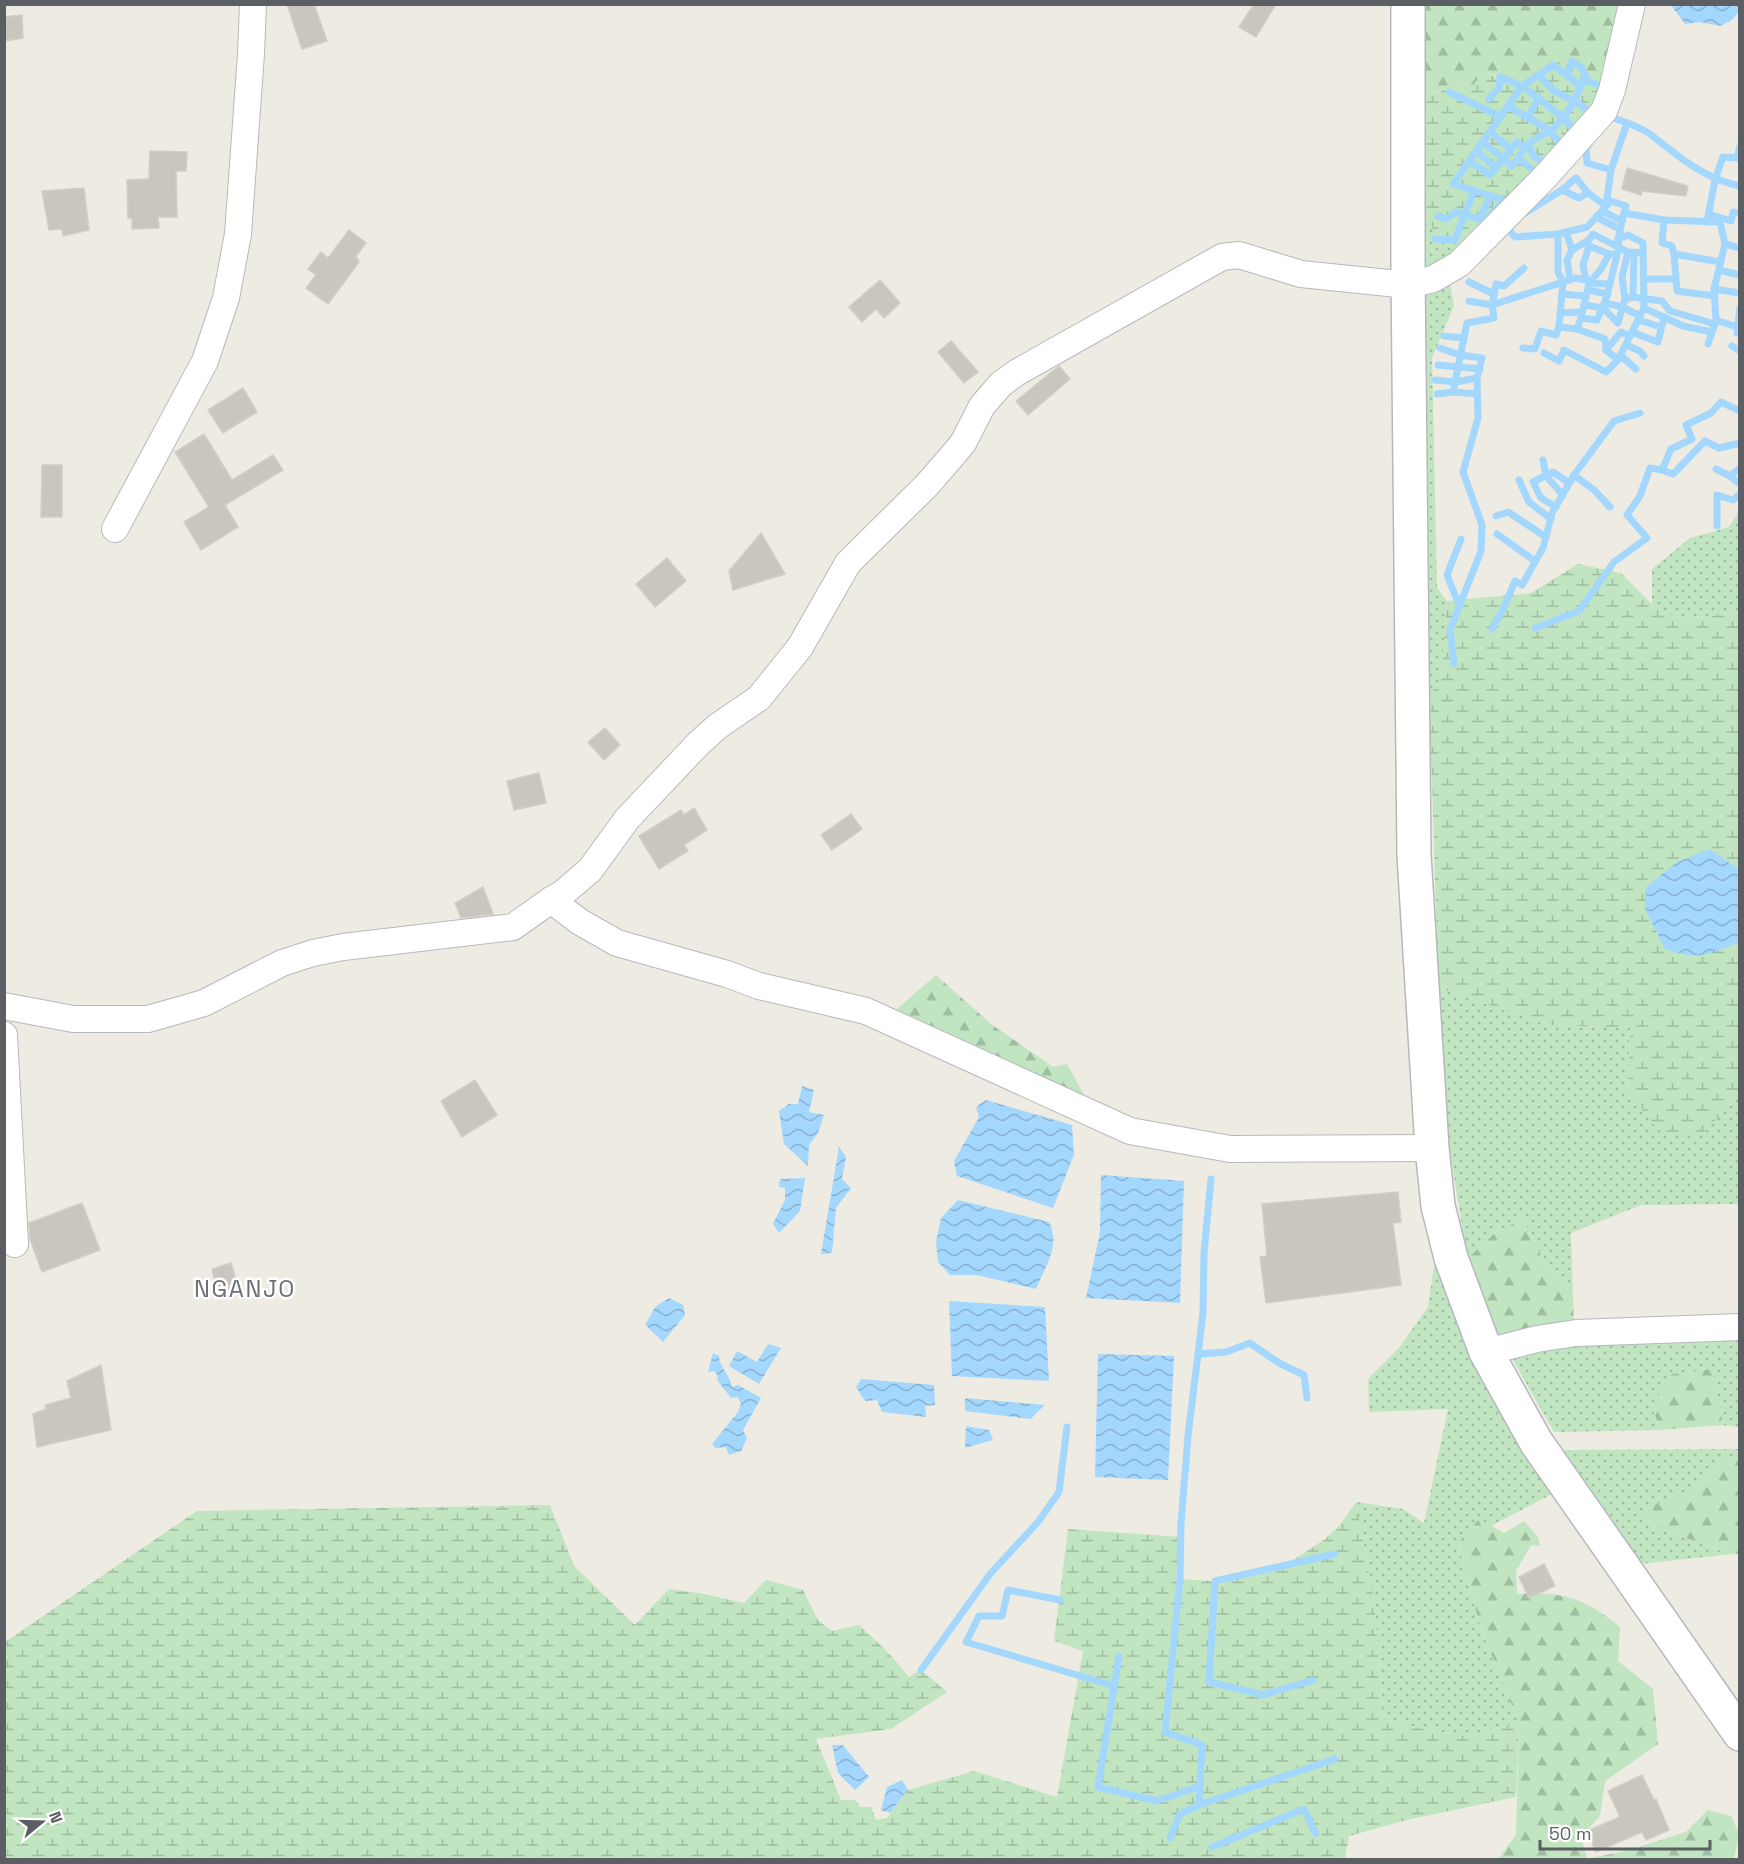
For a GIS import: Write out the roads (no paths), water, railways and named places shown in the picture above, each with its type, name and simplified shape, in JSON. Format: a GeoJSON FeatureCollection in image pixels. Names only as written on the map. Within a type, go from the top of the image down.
{"type":"FeatureCollection","features":[{"type":"Feature","properties":{"kind":"street"},"geometry":{"type":"LineString","coordinates":[[115,529],[205,361],[226,298],[238,234],[253,4]]}},
{"type":"Feature","properties":{"kind":"street"},"geometry":{"type":"LineString","coordinates":[[1408,4],[1408,285],[1414,855],[1432,1148],[1438,1206],[1451,1258],[1486,1352],[1536,1442],[1740,1734]]}},
{"type":"Feature","properties":{"kind":"street"},"geometry":{"type":"LineString","coordinates":[[4,1006],[73,1019],[148,1019],[204,1003],[282,963],[313,953],[343,947],[513,927],[563,893],[590,870],[627,819],[698,744],[718,726],[759,698],[800,647],[848,563],[940,470],[963,443],[982,406],[1000,384],[1222,257],[1239,255],[1301,274],[1408,285],[1433,279],[1459,264],[1544,178],[1604,111],[1612,90],[1632,4]]}},
{"type":"Feature","properties":{"kind":"street"},"geometry":{"type":"LineString","coordinates":[[550,900],[580,922],[617,943],[727,974],[759,986],[866,1011],[1130,1131],[1230,1149],[1432,1148]]}},
{"type":"Feature","properties":{"kind":"street"},"geometry":{"type":"LineString","coordinates":[[4,1035],[15,1244]]}},
{"type":"Feature","properties":{"kind":"street"},"geometry":{"type":"LineString","coordinates":[[1486,1352],[1537,1339],[1576,1333],[1740,1327]]}},
{"type":"Feature","properties":{"kind":"water"},"geometry":{"type":"Polygon","coordinates":[[[1671,5],[1739,5],[1739,9],[1734,18],[1720,26],[1700,22],[1685,24],[1671,5]]]}},
{"type":"Feature","properties":{"kind":"water"},"geometry":{"type":"Polygon","coordinates":[[[1709,849],[1739,869],[1739,940],[1737,943],[1701,955],[1685,955],[1665,949],[1645,909],[1646,887],[1677,862],[1709,849]]]}},
{"type":"Feature","properties":{"kind":"water"},"geometry":{"type":"Polygon","coordinates":[[[802,1086],[814,1090],[809,1112],[824,1115],[818,1133],[809,1145],[808,1166],[784,1144],[779,1111],[789,1104],[798,1104],[802,1086]]]}},
{"type":"Feature","properties":{"kind":"water"},"geometry":{"type":"Polygon","coordinates":[[[986,1100],[1072,1125],[1074,1155],[1053,1208],[957,1176],[954,1161],[979,1117],[976,1107],[986,1100]]]}},
{"type":"Feature","properties":{"kind":"water"},"geometry":{"type":"Polygon","coordinates":[[[839,1147],[846,1157],[842,1179],[851,1188],[836,1208],[832,1253],[821,1254],[839,1147]]]}},
{"type":"Feature","properties":{"kind":"water"},"geometry":{"type":"Polygon","coordinates":[[[1101,1175],[1184,1181],[1180,1303],[1086,1298],[1100,1232],[1101,1175]]]}},
{"type":"Feature","properties":{"kind":"water"},"geometry":{"type":"Polygon","coordinates":[[[805,1178],[800,1211],[779,1233],[773,1224],[785,1200],[785,1188],[779,1187],[780,1179],[805,1178]]]}},
{"type":"Feature","properties":{"kind":"water"},"geometry":{"type":"Polygon","coordinates":[[[958,1200],[1049,1222],[1053,1248],[1036,1289],[977,1275],[950,1275],[938,1262],[936,1242],[941,1218],[958,1200]]]}},
{"type":"Feature","properties":{"kind":"water"},"geometry":{"type":"Polygon","coordinates":[[[669,1298],[683,1305],[685,1315],[663,1342],[645,1325],[655,1307],[669,1298]]]}},
{"type":"Feature","properties":{"kind":"water"},"geometry":{"type":"Polygon","coordinates":[[[949,1301],[1045,1307],[1049,1381],[952,1376],[949,1301]]]}},
{"type":"Feature","properties":{"kind":"water"},"geometry":{"type":"Polygon","coordinates":[[[768,1344],[781,1348],[759,1384],[729,1366],[737,1351],[757,1362],[768,1344]]]}},
{"type":"Feature","properties":{"kind":"water"},"geometry":{"type":"Polygon","coordinates":[[[713,1353],[719,1356],[732,1387],[738,1385],[761,1398],[743,1430],[747,1438],[741,1451],[729,1455],[726,1447],[715,1448],[712,1444],[738,1412],[741,1404],[738,1397],[731,1398],[717,1380],[718,1376],[714,1371],[708,1372],[713,1353]]]}},
{"type":"Feature","properties":{"kind":"water"},"geometry":{"type":"Polygon","coordinates":[[[1098,1354],[1174,1356],[1168,1480],[1095,1477],[1098,1354]]]}},
{"type":"Feature","properties":{"kind":"water"},"geometry":{"type":"Polygon","coordinates":[[[861,1379],[934,1385],[935,1405],[925,1406],[926,1417],[882,1412],[877,1400],[865,1401],[856,1387],[861,1379]]]}},
{"type":"Feature","properties":{"kind":"water"},"geometry":{"type":"Polygon","coordinates":[[[965,1398],[1045,1405],[1030,1419],[965,1411],[965,1398]]]}},
{"type":"Feature","properties":{"kind":"water"},"geometry":{"type":"Polygon","coordinates":[[[966,1426],[989,1430],[993,1440],[965,1448],[966,1426]]]}},
{"type":"Feature","properties":{"kind":"water"},"geometry":{"type":"Polygon","coordinates":[[[832,1745],[843,1745],[869,1777],[855,1790],[838,1773],[832,1745]]]}},
{"type":"Feature","properties":{"kind":"water"},"geometry":{"type":"Polygon","coordinates":[[[902,1780],[908,1790],[890,1813],[881,1810],[887,1787],[902,1780]]]}},
{"type":"Feature","properties":{"kind":"waterway"},"geometry":{"type":"LineString","coordinates":[[1438,216],[1446,219],[1456,212],[1484,221],[1504,200],[1453,184],[1522,86],[1553,65],[1567,75],[1572,61],[1581,67],[1588,81]]}},
{"type":"Feature","properties":{"kind":"waterway"},"geometry":{"type":"LineString","coordinates":[[1539,75],[1554,91],[1575,101],[1591,113]]}},
{"type":"Feature","properties":{"kind":"waterway"},"geometry":{"type":"LineString","coordinates":[[1567,75],[1581,87]]}},
{"type":"Feature","properties":{"kind":"waterway"},"geometry":{"type":"LineString","coordinates":[[1489,99],[1499,88],[1500,77],[1522,86],[1565,119],[1576,133]]}},
{"type":"Feature","properties":{"kind":"waterway"},"geometry":{"type":"LineString","coordinates":[[1563,143],[1555,138],[1551,131],[1571,107],[1583,79],[1603,87]]}},
{"type":"Feature","properties":{"kind":"waterway"},"geometry":{"type":"LineString","coordinates":[[1449,92],[1501,117]]}},
{"type":"Feature","properties":{"kind":"waterway"},"geometry":{"type":"LineString","coordinates":[[1527,118],[1539,98]]}},
{"type":"Feature","properties":{"kind":"waterway"},"geometry":{"type":"LineString","coordinates":[[1508,106],[1551,131]]}},
{"type":"Feature","properties":{"kind":"waterway"},"geometry":{"type":"LineString","coordinates":[[1607,122],[1611,117],[1641,129],[1703,172],[1740,186]]}},
{"type":"Feature","properties":{"kind":"waterway"},"geometry":{"type":"LineString","coordinates":[[1562,190],[1579,198],[1588,193],[1606,206],[1611,170],[1627,123]]}},
{"type":"Feature","properties":{"kind":"waterway"},"geometry":{"type":"LineString","coordinates":[[1483,142],[1512,166],[1524,149],[1551,131]]}},
{"type":"Feature","properties":{"kind":"waterway"},"geometry":{"type":"LineString","coordinates":[[1490,132],[1511,149]]}},
{"type":"Feature","properties":{"kind":"waterway"},"geometry":{"type":"LineString","coordinates":[[1469,161],[1490,175],[1517,142],[1524,148]]}},
{"type":"Feature","properties":{"kind":"waterway"},"geometry":{"type":"LineString","coordinates":[[1589,144],[1586,149],[1587,163],[1611,170]]}},
{"type":"Feature","properties":{"kind":"waterway"},"geometry":{"type":"LineString","coordinates":[[1527,145],[1534,156],[1546,164]]}},
{"type":"Feature","properties":{"kind":"waterway"},"geometry":{"type":"LineString","coordinates":[[1737,158],[1740,146]]}},
{"type":"Feature","properties":{"kind":"waterway"},"geometry":{"type":"LineString","coordinates":[[1477,152],[1496,168]]}},
{"type":"Feature","properties":{"kind":"waterway"},"geometry":{"type":"LineString","coordinates":[[1707,222],[1715,180],[1723,157],[1740,158]]}},
{"type":"Feature","properties":{"kind":"waterway"},"geometry":{"type":"LineString","coordinates":[[1518,158],[1534,171]]}},
{"type":"Feature","properties":{"kind":"waterway"},"geometry":{"type":"LineString","coordinates":[[1525,213],[1562,190],[1576,178],[1588,193]]}},
{"type":"Feature","properties":{"kind":"waterway"},"geometry":{"type":"LineString","coordinates":[[1435,239],[1455,240],[1474,190]]}},
{"type":"Feature","properties":{"kind":"waterway"},"geometry":{"type":"LineString","coordinates":[[1479,219],[1491,196]]}},
{"type":"Feature","properties":{"kind":"waterway"},"geometry":{"type":"LineString","coordinates":[[1505,225],[1515,237],[1558,234],[1587,227],[1611,201],[1626,206],[1624,213],[1664,220],[1720,222],[1725,244],[1714,289],[1716,320],[1708,344]]}},
{"type":"Feature","properties":{"kind":"waterway"},"geometry":{"type":"LineString","coordinates":[[1602,211],[1622,221]]}},
{"type":"Feature","properties":{"kind":"waterway"},"geometry":{"type":"LineString","coordinates":[[1709,214],[1731,221],[1733,212],[1740,213]]}},
{"type":"Feature","properties":{"kind":"waterway"},"geometry":{"type":"LineString","coordinates":[[1624,213],[1618,239],[1628,235],[1643,243],[1644,308],[1683,326],[1712,332]]}},
{"type":"Feature","properties":{"kind":"waterway"},"geometry":{"type":"LineString","coordinates":[[1596,217],[1620,229]]}},
{"type":"Feature","properties":{"kind":"waterway"},"geometry":{"type":"LineString","coordinates":[[1664,220],[1662,243],[1672,246],[1674,254],[1721,262]]}},
{"type":"Feature","properties":{"kind":"waterway"},"geometry":{"type":"LineString","coordinates":[[1566,232],[1572,250],[1589,240],[1593,234],[1628,252],[1642,253]]}},
{"type":"Feature","properties":{"kind":"waterway"},"geometry":{"type":"LineString","coordinates":[[1469,301],[1492,305],[1563,282],[1558,272],[1558,234]]}},
{"type":"Feature","properties":{"kind":"waterway"},"geometry":{"type":"LineString","coordinates":[[1577,329],[1581,318],[1597,320],[1606,299],[1619,247],[1618,239]]}},
{"type":"Feature","properties":{"kind":"waterway"},"geometry":{"type":"LineString","coordinates":[[1725,244],[1740,248]]}},
{"type":"Feature","properties":{"kind":"waterway"},"geometry":{"type":"LineString","coordinates":[[1559,327],[1563,282],[1575,278],[1586,280],[1583,265],[1589,246],[1609,254]]}},
{"type":"Feature","properties":{"kind":"waterway"},"geometry":{"type":"LineString","coordinates":[[1570,280],[1567,260],[1572,250]]}},
{"type":"Feature","properties":{"kind":"waterway"},"geometry":{"type":"LineString","coordinates":[[1625,299],[1622,277],[1628,252]]}},
{"type":"Feature","properties":{"kind":"waterway"},"geometry":{"type":"LineString","coordinates":[[1633,297],[1634,253]]}},
{"type":"Feature","properties":{"kind":"waterway"},"geometry":{"type":"LineString","coordinates":[[1581,318],[1589,283],[1601,269],[1609,254],[1612,254]]}},
{"type":"Feature","properties":{"kind":"waterway"},"geometry":{"type":"LineString","coordinates":[[1674,254],[1677,291],[1715,296]]}},
{"type":"Feature","properties":{"kind":"waterway"},"geometry":{"type":"LineString","coordinates":[[1437,394],[1453,392],[1467,323],[1494,318],[1492,305],[1496,284],[1504,286],[1524,268]]}},
{"type":"Feature","properties":{"kind":"waterway"},"geometry":{"type":"LineString","coordinates":[[1719,270],[1740,276]]}},
{"type":"Feature","properties":{"kind":"waterway"},"geometry":{"type":"LineString","coordinates":[[1643,279],[1675,279]]}},
{"type":"Feature","properties":{"kind":"waterway"},"geometry":{"type":"LineString","coordinates":[[1469,282],[1494,294]]}},
{"type":"Feature","properties":{"kind":"waterway"},"geometry":{"type":"LineString","coordinates":[[1589,283],[1610,284]]}},
{"type":"Feature","properties":{"kind":"waterway"},"geometry":{"type":"LineString","coordinates":[[1714,289],[1740,293]]}},
{"type":"Feature","properties":{"kind":"waterway"},"geometry":{"type":"LineString","coordinates":[[1588,290],[1608,294]]}},
{"type":"Feature","properties":{"kind":"waterway"},"geometry":{"type":"LineString","coordinates":[[1562,294],[1586,296]]}},
{"type":"Feature","properties":{"kind":"waterway"},"geometry":{"type":"LineString","coordinates":[[1584,305],[1603,308],[1618,323],[1625,299],[1633,297],[1662,301],[1670,311],[1715,324]]}},
{"type":"Feature","properties":{"kind":"waterway"},"geometry":{"type":"LineString","coordinates":[[1605,303],[1622,307],[1640,316]]}},
{"type":"Feature","properties":{"kind":"waterway"},"geometry":{"type":"LineString","coordinates":[[1523,348],[1535,349],[1541,331],[1556,335],[1559,327],[1577,329],[1605,339],[1606,350],[1618,360],[1644,308]]}},
{"type":"Feature","properties":{"kind":"waterway"},"geometry":{"type":"LineString","coordinates":[[1737,333],[1740,308]]}},
{"type":"Feature","properties":{"kind":"waterway"},"geometry":{"type":"LineString","coordinates":[[1560,313],[1582,312]]}},
{"type":"Feature","properties":{"kind":"waterway"},"geometry":{"type":"LineString","coordinates":[[1632,332],[1658,342],[1664,317]]}},
{"type":"Feature","properties":{"kind":"waterway"},"geometry":{"type":"LineString","coordinates":[[1638,320],[1661,327]]}},
{"type":"Feature","properties":{"kind":"waterway"},"geometry":{"type":"LineString","coordinates":[[1716,320],[1740,328]]}},
{"type":"Feature","properties":{"kind":"waterway"},"geometry":{"type":"LineString","coordinates":[[1606,350],[1621,332],[1630,336]]}},
{"type":"Feature","properties":{"kind":"waterway"},"geometry":{"type":"LineString","coordinates":[[1444,336],[1464,338]]}},
{"type":"Feature","properties":{"kind":"waterway"},"geometry":{"type":"LineString","coordinates":[[1626,345],[1640,351],[1644,356]]}},
{"type":"Feature","properties":{"kind":"waterway"},"geometry":{"type":"LineString","coordinates":[[1732,346],[1740,351]]}},
{"type":"Feature","properties":{"kind":"waterway"},"geometry":{"type":"LineString","coordinates":[[1440,348],[1460,355],[1482,358],[1477,378],[1478,418],[1463,472],[1482,525],[1481,551],[1450,630],[1454,664]]}},
{"type":"Feature","properties":{"kind":"waterway"},"geometry":{"type":"LineString","coordinates":[[1544,353],[1559,361],[1564,350],[1606,372],[1618,360]]}},
{"type":"Feature","properties":{"kind":"waterway"},"geometry":{"type":"LineString","coordinates":[[1620,355],[1636,369]]}},
{"type":"Feature","properties":{"kind":"waterway"},"geometry":{"type":"LineString","coordinates":[[1438,365],[1480,369]]}},
{"type":"Feature","properties":{"kind":"waterway"},"geometry":{"type":"LineString","coordinates":[[1435,380],[1455,382],[1477,378]]}},
{"type":"Feature","properties":{"kind":"waterway"},"geometry":{"type":"LineString","coordinates":[[1453,392],[1477,394]]}},
{"type":"Feature","properties":{"kind":"waterway"},"geometry":{"type":"LineString","coordinates":[[1662,470],[1671,449],[1692,439],[1686,425],[1711,413],[1721,402],[1740,411]]}},
{"type":"Feature","properties":{"kind":"waterway"},"geometry":{"type":"LineString","coordinates":[[1574,475],[1614,421],[1640,413]]}},
{"type":"Feature","properties":{"kind":"waterway"},"geometry":{"type":"LineString","coordinates":[[1535,628],[1579,611],[1614,562],[1647,538],[1627,515],[1640,496],[1650,468],[1673,474],[1705,441],[1719,448],[1740,443]]}},
{"type":"Feature","properties":{"kind":"waterway"},"geometry":{"type":"LineString","coordinates":[[1543,460],[1546,476],[1563,495]]}},
{"type":"Feature","properties":{"kind":"waterway"},"geometry":{"type":"LineString","coordinates":[[1730,476],[1740,468]]}},
{"type":"Feature","properties":{"kind":"waterway"},"geometry":{"type":"LineString","coordinates":[[1716,469],[1740,484]]}},
{"type":"Feature","properties":{"kind":"waterway"},"geometry":{"type":"LineString","coordinates":[[1556,507],[1541,498],[1533,482],[1553,472],[1569,483]]}},
{"type":"Feature","properties":{"kind":"waterway"},"geometry":{"type":"LineString","coordinates":[[1492,629],[1515,581],[1522,585],[1543,548],[1552,513],[1574,475],[1594,490],[1610,507]]}},
{"type":"Feature","properties":{"kind":"waterway"},"geometry":{"type":"LineString","coordinates":[[1519,480],[1529,502],[1551,519]]}},
{"type":"Feature","properties":{"kind":"waterway"},"geometry":{"type":"LineString","coordinates":[[1717,526],[1717,495],[1733,500],[1740,494]]}},
{"type":"Feature","properties":{"kind":"waterway"},"geometry":{"type":"LineString","coordinates":[[1496,516],[1508,512],[1546,537]]}},
{"type":"Feature","properties":{"kind":"waterway"},"geometry":{"type":"LineString","coordinates":[[1497,534],[1535,561]]}},
{"type":"Feature","properties":{"kind":"waterway"},"geometry":{"type":"LineString","coordinates":[[1459,605],[1447,575],[1461,539]]}},
{"type":"Feature","properties":{"kind":"waterway"},"geometry":{"type":"LineString","coordinates":[[1199,1805],[1202,1745],[1165,1732],[1180,1579],[1181,1523],[1188,1436],[1203,1313],[1204,1253],[1211,1179]]}},
{"type":"Feature","properties":{"kind":"waterway"},"geometry":{"type":"LineString","coordinates":[[1199,1354],[1226,1352],[1250,1343],[1279,1363],[1304,1375],[1307,1398]]}},
{"type":"Feature","properties":{"kind":"waterway"},"geometry":{"type":"LineString","coordinates":[[921,1670],[990,1574],[1038,1522],[1059,1492],[1067,1427]]}},
{"type":"Feature","properties":{"kind":"waterway"},"geometry":{"type":"LineString","coordinates":[[1313,1680],[1263,1695],[1209,1682],[1215,1581],[1335,1554]]}},
{"type":"Feature","properties":{"kind":"waterway"},"geometry":{"type":"LineString","coordinates":[[1060,1600],[1008,1590],[1002,1616],[979,1616],[966,1642],[1114,1686]]}},
{"type":"Feature","properties":{"kind":"waterway"},"geometry":{"type":"LineString","coordinates":[[1119,1656],[1098,1787],[1157,1801],[1200,1786]]}},
{"type":"Feature","properties":{"kind":"waterway"},"geometry":{"type":"LineString","coordinates":[[1170,1838],[1180,1814],[1199,1805],[1335,1759]]}},
{"type":"Feature","properties":{"kind":"waterway"},"geometry":{"type":"LineString","coordinates":[[1212,1847],[1304,1809],[1316,1834]]}},
{"type":"Feature","properties":{"kind":"district","name":"NGANJO"},"geometry":{"type":"Point","coordinates":[245,1289]}}]}
